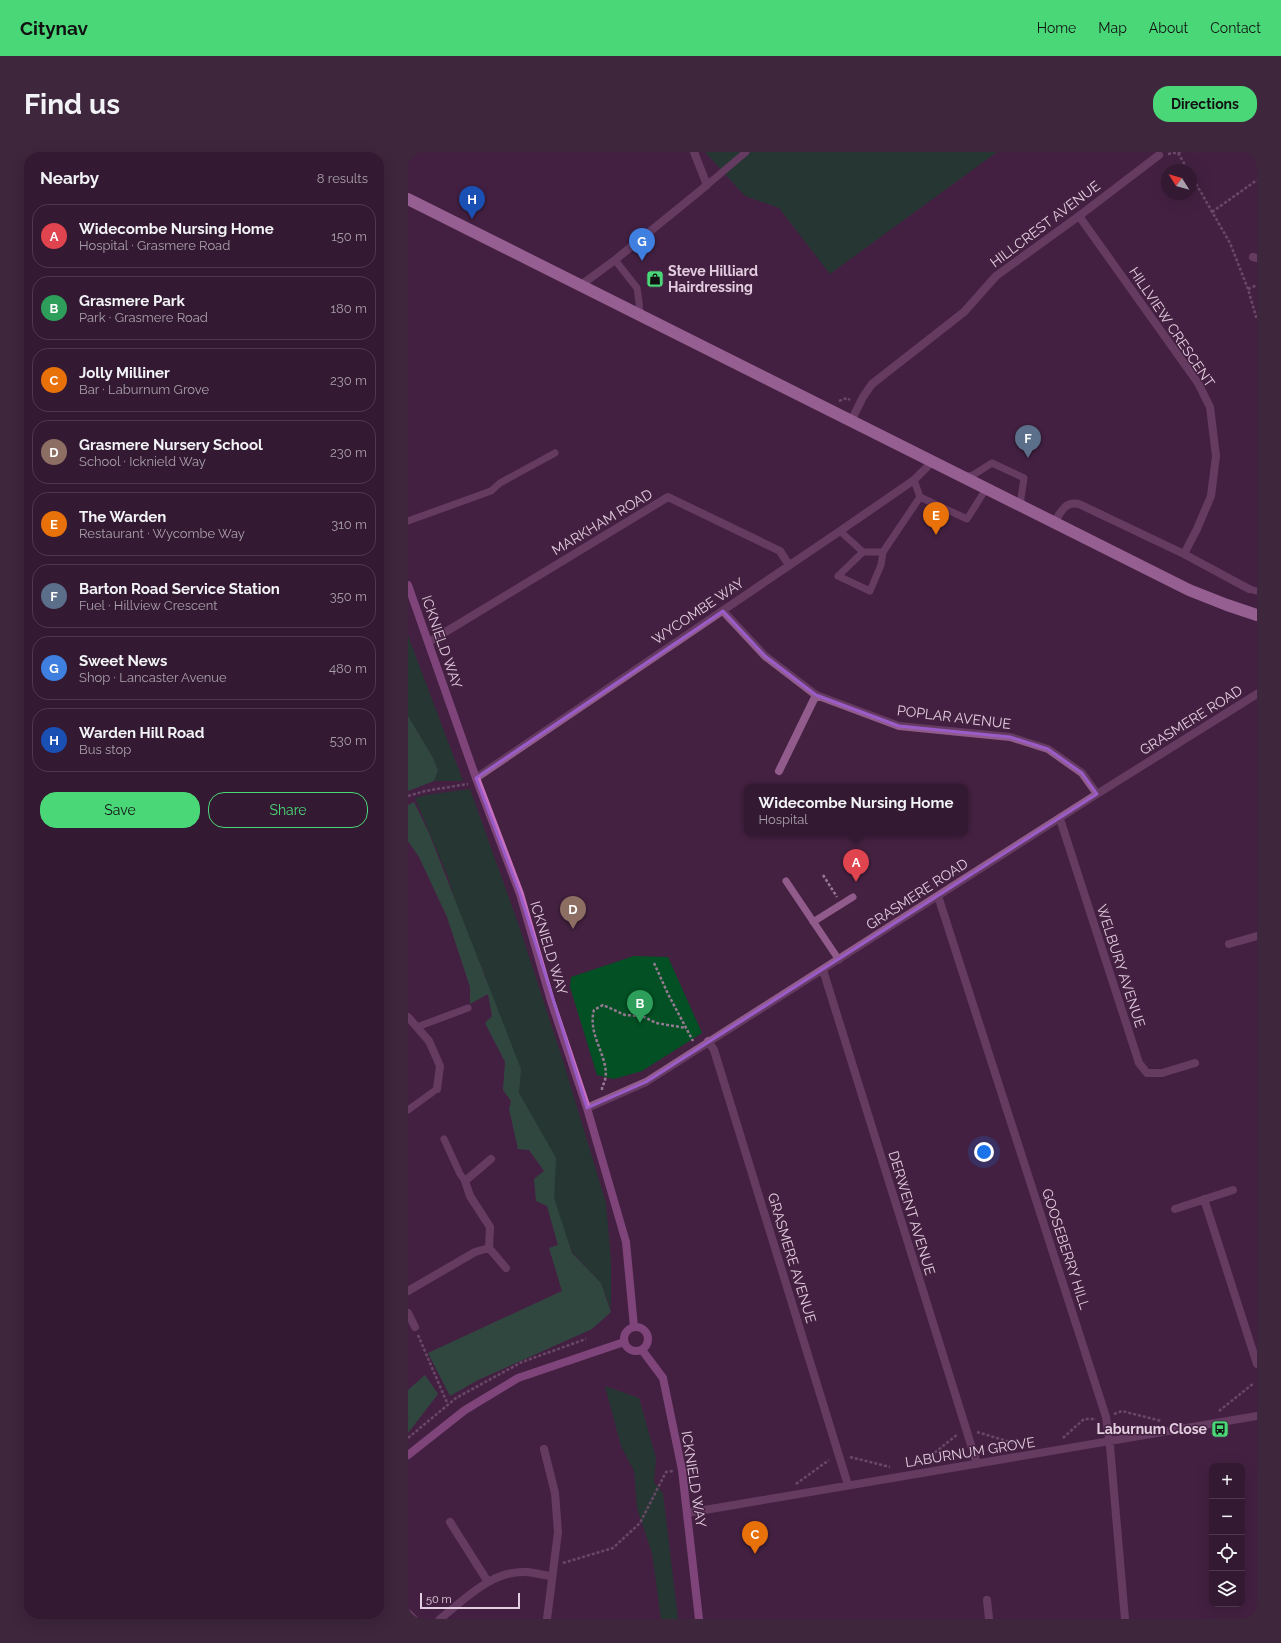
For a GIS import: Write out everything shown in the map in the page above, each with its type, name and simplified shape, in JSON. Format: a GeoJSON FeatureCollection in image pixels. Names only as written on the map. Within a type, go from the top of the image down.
{"type":"FeatureCollection","features":[{"type":"Feature","properties":{"kind":"highway"},"geometry":{"type":"LineString","coordinates":[[408,198],[1189,590],[1227,606],[1257,616]]}},
{"type":"Feature","properties":{"kind":"street"},"geometry":{"type":"LineString","coordinates":[[581,286],[707,185],[694,152]]}},
{"type":"Feature","properties":{"kind":"street","name":"HILLCREST AVENUE"},"geometry":{"type":"LineString","coordinates":[[851,421],[863,397],[872,384],[964,312],[996,276],[1160,155]]}},
{"type":"Feature","properties":{"kind":"street","name":"HILLVIEW CRESCENT"},"geometry":{"type":"LineString","coordinates":[[1079,216],[1198,383],[1210,407],[1216,456],[1212,496],[1184,554]]}},
{"type":"Feature","properties":{"kind":"street","name":"WYCOMBE WAY"},"geometry":{"type":"LineString","coordinates":[[476,778],[914,480],[932,462]]}},
{"type":"Feature","properties":{"kind":"street","name":"MARKHAM ROAD"},"geometry":{"type":"LineString","coordinates":[[429,642],[668,497],[780,551],[789,565]]}},
{"type":"Feature","properties":{"kind":"street"},"geometry":{"type":"LineString","coordinates":[[1054,523],[1067,504],[1079,504],[1184,554],[1253,590]]}},
{"type":"Feature","properties":{"kind":"street","name":"ICKNIELD WAY"},"geometry":{"type":"LineString","coordinates":[[408,585],[476,778],[520,894],[552,1001],[587,1108],[626,1242],[634,1327]]}},
{"type":"Feature","properties":{"kind":"street","name":"POPLAR AVENUE"},"geometry":{"type":"LineString","coordinates":[[723,611],[765,656],[816,696],[899,726],[1010,737],[1048,749],[1082,773],[1096,794]]}},
{"type":"Feature","properties":{"kind":"street","name":"GRASMERE ROAD"},"geometry":{"type":"LineString","coordinates":[[587,1108],[646,1082],[708,1041],[839,960],[1060,819],[1096,794],[1257,694]]}},
{"type":"Feature","properties":{"kind":"street"},"geometry":{"type":"LineString","coordinates":[[779,771],[816,696]]}},
{"type":"Feature","properties":{"kind":"street","name":"WELBURY AVENUE"},"geometry":{"type":"LineString","coordinates":[[1060,819],[1139,1063],[1147,1073],[1162,1073],[1195,1063]]}},
{"type":"Feature","properties":{"kind":"street","name":"GOOSEBERRY HILL"},"geometry":{"type":"LineString","coordinates":[[938,896],[1106,1417],[1125,1619]]}},
{"type":"Feature","properties":{"kind":"street"},"geometry":{"type":"LineString","coordinates":[[1229,944],[1257,936]]}},
{"type":"Feature","properties":{"kind":"street","name":"DERWENT AVENUE"},"geometry":{"type":"LineString","coordinates":[[823,970],[977,1464]]}},
{"type":"Feature","properties":{"kind":"street"},"geometry":{"type":"LineString","coordinates":[[408,1016],[429,1041],[440,1066],[437,1089]]}},
{"type":"Feature","properties":{"kind":"street","name":"GRASMERE AVENUE"},"geometry":{"type":"LineString","coordinates":[[708,1041],[714,1050],[848,1485]]}},
{"type":"Feature","properties":{"kind":"street"},"geometry":{"type":"LineString","coordinates":[[491,1159],[466,1181],[470,1196],[490,1227],[489,1248],[506,1268]]}},
{"type":"Feature","properties":{"kind":"street"},"geometry":{"type":"LineString","coordinates":[[1175,1209],[1204,1198],[1233,1190]]}},
{"type":"Feature","properties":{"kind":"street"},"geometry":{"type":"LineString","coordinates":[[1204,1198],[1257,1364]]}},
{"type":"Feature","properties":{"kind":"street"},"geometry":{"type":"LineString","coordinates":[[408,1291],[476,1252],[489,1248]]}},
{"type":"Feature","properties":{"kind":"street"},"geometry":{"type":"LineString","coordinates":[[408,1313],[415,1327]]}},
{"type":"Feature","properties":{"kind":"street"},"geometry":{"type":"LineString","coordinates":[[634,1327],[642,1328],[648,1337],[647,1344],[642,1350],[635,1352],[628,1349],[624,1342],[625,1334],[630,1328],[634,1327]]}},
{"type":"Feature","properties":{"kind":"street"},"geometry":{"type":"LineString","coordinates":[[408,1455],[465,1410],[518,1378],[624,1342]]}},
{"type":"Feature","properties":{"kind":"street","name":"ICKNIELD WAY"},"geometry":{"type":"LineString","coordinates":[[642,1350],[662,1378],[682,1470],[699,1619]]}},
{"type":"Feature","properties":{"kind":"street","name":"LABURNUM GROVE"},"geometry":{"type":"LineString","coordinates":[[688,1513],[1059,1450],[1109,1440],[1257,1416]]}},
{"type":"Feature","properties":{"kind":"street"},"geometry":{"type":"LineString","coordinates":[[544,1449],[555,1493],[558,1532],[547,1619]]}},
{"type":"Feature","properties":{"kind":"street"},"geometry":{"type":"LineString","coordinates":[[450,1522],[488,1582]]}},
{"type":"Feature","properties":{"kind":"street"},"geometry":{"type":"LineString","coordinates":[[440,1619],[488,1582],[507,1574],[526,1572],[552,1576]]}},
{"type":"Feature","properties":{"kind":"street"},"geometry":{"type":"LineString","coordinates":[[987,1600],[989,1619]]}},
{"type":"Feature","properties":{"kind":"street"},"geometry":{"type":"LineString","coordinates":[[408,1614],[414,1619]]}},
{"type":"Feature","properties":{"kind":"lane"},"geometry":{"type":"LineString","coordinates":[[707,185],[746,152]]}},
{"type":"Feature","properties":{"kind":"lane"},"geometry":{"type":"LineString","coordinates":[[615,260],[636,288],[640,315]]}},
{"type":"Feature","properties":{"kind":"lane"},"geometry":{"type":"LineString","coordinates":[[408,521],[491,491],[500,483],[555,453]]}},
{"type":"Feature","properties":{"kind":"lane"},"geometry":{"type":"LineString","coordinates":[[964,477],[973,475],[992,463],[1024,478],[1021,506]]}},
{"type":"Feature","properties":{"kind":"lane"},"geometry":{"type":"LineString","coordinates":[[914,480],[920,497],[967,518],[986,489]]}},
{"type":"Feature","properties":{"kind":"lane"},"geometry":{"type":"LineString","coordinates":[[863,552],[838,576],[870,591],[881,565],[883,552],[920,497]]}},
{"type":"Feature","properties":{"kind":"lane"},"geometry":{"type":"LineString","coordinates":[[840,530],[863,552],[883,552]]}},
{"type":"Feature","properties":{"kind":"lane"},"geometry":{"type":"LineString","coordinates":[[786,881],[839,960]]}},
{"type":"Feature","properties":{"kind":"lane"},"geometry":{"type":"LineString","coordinates":[[813,922],[853,897]]}},
{"type":"Feature","properties":{"kind":"lane"},"geometry":{"type":"LineString","coordinates":[[417,1027],[468,1008]]}},
{"type":"Feature","properties":{"kind":"lane"},"geometry":{"type":"LineString","coordinates":[[408,1110],[437,1089]]}},
{"type":"Feature","properties":{"kind":"lane"},"geometry":{"type":"LineString","coordinates":[[444,1139],[460,1174],[466,1181]]}},
{"type":"Feature","properties":{"kind":"path"},"geometry":{"type":"LineString","coordinates":[[1160,155],[1182,152]]}},
{"type":"Feature","properties":{"kind":"path"},"geometry":{"type":"LineString","coordinates":[[1178,153],[1184,164]]}},
{"type":"Feature","properties":{"kind":"path"},"geometry":{"type":"LineString","coordinates":[[1212,212],[1257,180]]}},
{"type":"Feature","properties":{"kind":"path"},"geometry":{"type":"LineString","coordinates":[[1197,186],[1230,243],[1248,289],[1257,320]]}},
{"type":"Feature","properties":{"kind":"path"},"geometry":{"type":"LineString","coordinates":[[1248,289],[1257,285]]}},
{"type":"Feature","properties":{"kind":"path"},"geometry":{"type":"LineString","coordinates":[[408,796],[425,791],[466,785],[476,778]]}},
{"type":"Feature","properties":{"kind":"path"},"geometry":{"type":"LineString","coordinates":[[823,875],[842,904]]}},
{"type":"Feature","properties":{"kind":"path"},"geometry":{"type":"LineString","coordinates":[[654,963],[668,994],[697,1048]]}},
{"type":"Feature","properties":{"kind":"path"},"geometry":{"type":"LineString","coordinates":[[604,1100],[602,1087],[606,1080],[606,1070],[594,1034],[592,1019],[594,1010],[603,1005],[625,1015],[642,1016],[656,1023],[686,1028]]}},
{"type":"Feature","properties":{"kind":"path"},"geometry":{"type":"LineString","coordinates":[[415,1327],[448,1405]]}},
{"type":"Feature","properties":{"kind":"path"},"geometry":{"type":"LineString","coordinates":[[1217,1413],[1254,1383]]}},
{"type":"Feature","properties":{"kind":"path"},"geometry":{"type":"LineString","coordinates":[[1114,1414],[1122,1411],[1168,1423],[1170,1431]]}},
{"type":"Feature","properties":{"kind":"path"},"geometry":{"type":"LineString","coordinates":[[1059,1450],[1058,1442],[1084,1419],[1099,1419]]}},
{"type":"Feature","properties":{"kind":"path"},"geometry":{"type":"LineString","coordinates":[[919,1465],[958,1434],[976,1431],[1023,1446]]}},
{"type":"Feature","properties":{"kind":"path"},"geometry":{"type":"LineString","coordinates":[[795,1484],[831,1459],[847,1457],[890,1468]]}},
{"type":"Feature","properties":{"kind":"path"},"geometry":{"type":"LineString","coordinates":[[553,1566],[613,1548],[640,1523],[666,1472],[682,1470]]}},
{"type":"Feature","properties":{"kind":"highlighted area"},"geometry":{"type":"Polygon","coordinates":[[[723,611],[765,656],[816,695],[899,726],[1010,737],[1048,749],[1082,773],[1097,794],[646,1082],[587,1108],[520,894],[476,778],[723,611]]]}},
{"type":"Feature","properties":{"kind":"green space"},"geometry":{"type":"Polygon","coordinates":[[[705,152],[997,152],[830,274],[779,208],[745,196],[705,152]]]}},
{"type":"Feature","properties":{"kind":"green space"},"geometry":{"type":"Polygon","coordinates":[[[408,635],[463,781],[434,781],[438,770],[432,756],[408,716],[408,635]]]}},
{"type":"Feature","properties":{"kind":"green space"},"geometry":{"type":"Polygon","coordinates":[[[408,716],[432,756],[438,770],[434,781],[408,791],[408,716]]]}},
{"type":"Feature","properties":{"kind":"green space"},"geometry":{"type":"Polygon","coordinates":[[[470,789],[519,926],[564,1064],[606,1203],[611,1260],[611,1309],[601,1283],[572,1252],[553,1199],[555,1158],[519,1096],[520,1067],[503,1030],[484,973],[464,929],[448,877],[415,798],[470,789]]]}},
{"type":"Feature","properties":{"kind":"green space"},"geometry":{"type":"Polygon","coordinates":[[[414,802],[429,833],[521,1069],[519,1093],[556,1158],[554,1198],[572,1253],[601,1283],[611,1312],[592,1329],[478,1380],[450,1396],[428,1353],[562,1291],[549,1248],[558,1245],[547,1206],[536,1201],[534,1179],[544,1171],[529,1150],[518,1149],[509,1109],[511,1101],[503,1090],[505,1062],[485,1023],[492,1016],[488,994],[470,1004],[470,987],[447,917],[419,857],[408,841],[408,805],[414,802]]]}},
{"type":"Feature","properties":{"kind":"green space"},"geometry":{"type":"Polygon","coordinates":[[[634,956],[668,957],[702,1033],[642,1071],[614,1079],[597,1075],[570,987],[571,977],[634,956]]]}},
{"type":"Feature","properties":{"kind":"green space"},"geometry":{"type":"Polygon","coordinates":[[[425,1375],[438,1394],[408,1433],[408,1390],[425,1375]]]}},
{"type":"Feature","properties":{"kind":"green space"},"geometry":{"type":"Polygon","coordinates":[[[605,1386],[639,1398],[656,1458],[654,1482],[663,1493],[678,1619],[661,1619],[652,1553],[637,1508],[634,1471],[621,1446],[605,1386]]]}},
{"type":"Feature","properties":{"kind":"place","name":"Warden Hill Road"},"geometry":{"type":"Point","coordinates":[472,219]}},
{"type":"Feature","properties":{"kind":"place","name":"Sweet News"},"geometry":{"type":"Point","coordinates":[642,261]}},
{"type":"Feature","properties":{"kind":"place","name":"Steve Hilliard Hairdressing"},"geometry":{"type":"Point","coordinates":[655,279]}},
{"type":"Feature","properties":{"kind":"place","name":"Barton Road Service Station"},"geometry":{"type":"Point","coordinates":[1028,458]}},
{"type":"Feature","properties":{"kind":"place","name":"The Warden"},"geometry":{"type":"Point","coordinates":[936,535]}},
{"type":"Feature","properties":{"kind":"place","name":"Widecombe Nursing Home"},"geometry":{"type":"Point","coordinates":[856,882]}},
{"type":"Feature","properties":{"kind":"place","name":"Grasmere Nursery School"},"geometry":{"type":"Point","coordinates":[573,929]}},
{"type":"Feature","properties":{"kind":"place","name":"Grasmere Park"},"geometry":{"type":"Point","coordinates":[640,1023]}},
{"type":"Feature","properties":{"kind":"place","name":"Laburnum Close"},"geometry":{"type":"Point","coordinates":[1220,1429]}},
{"type":"Feature","properties":{"kind":"place","name":"Jolly Milliner"},"geometry":{"type":"Point","coordinates":[755,1554]}}]}
